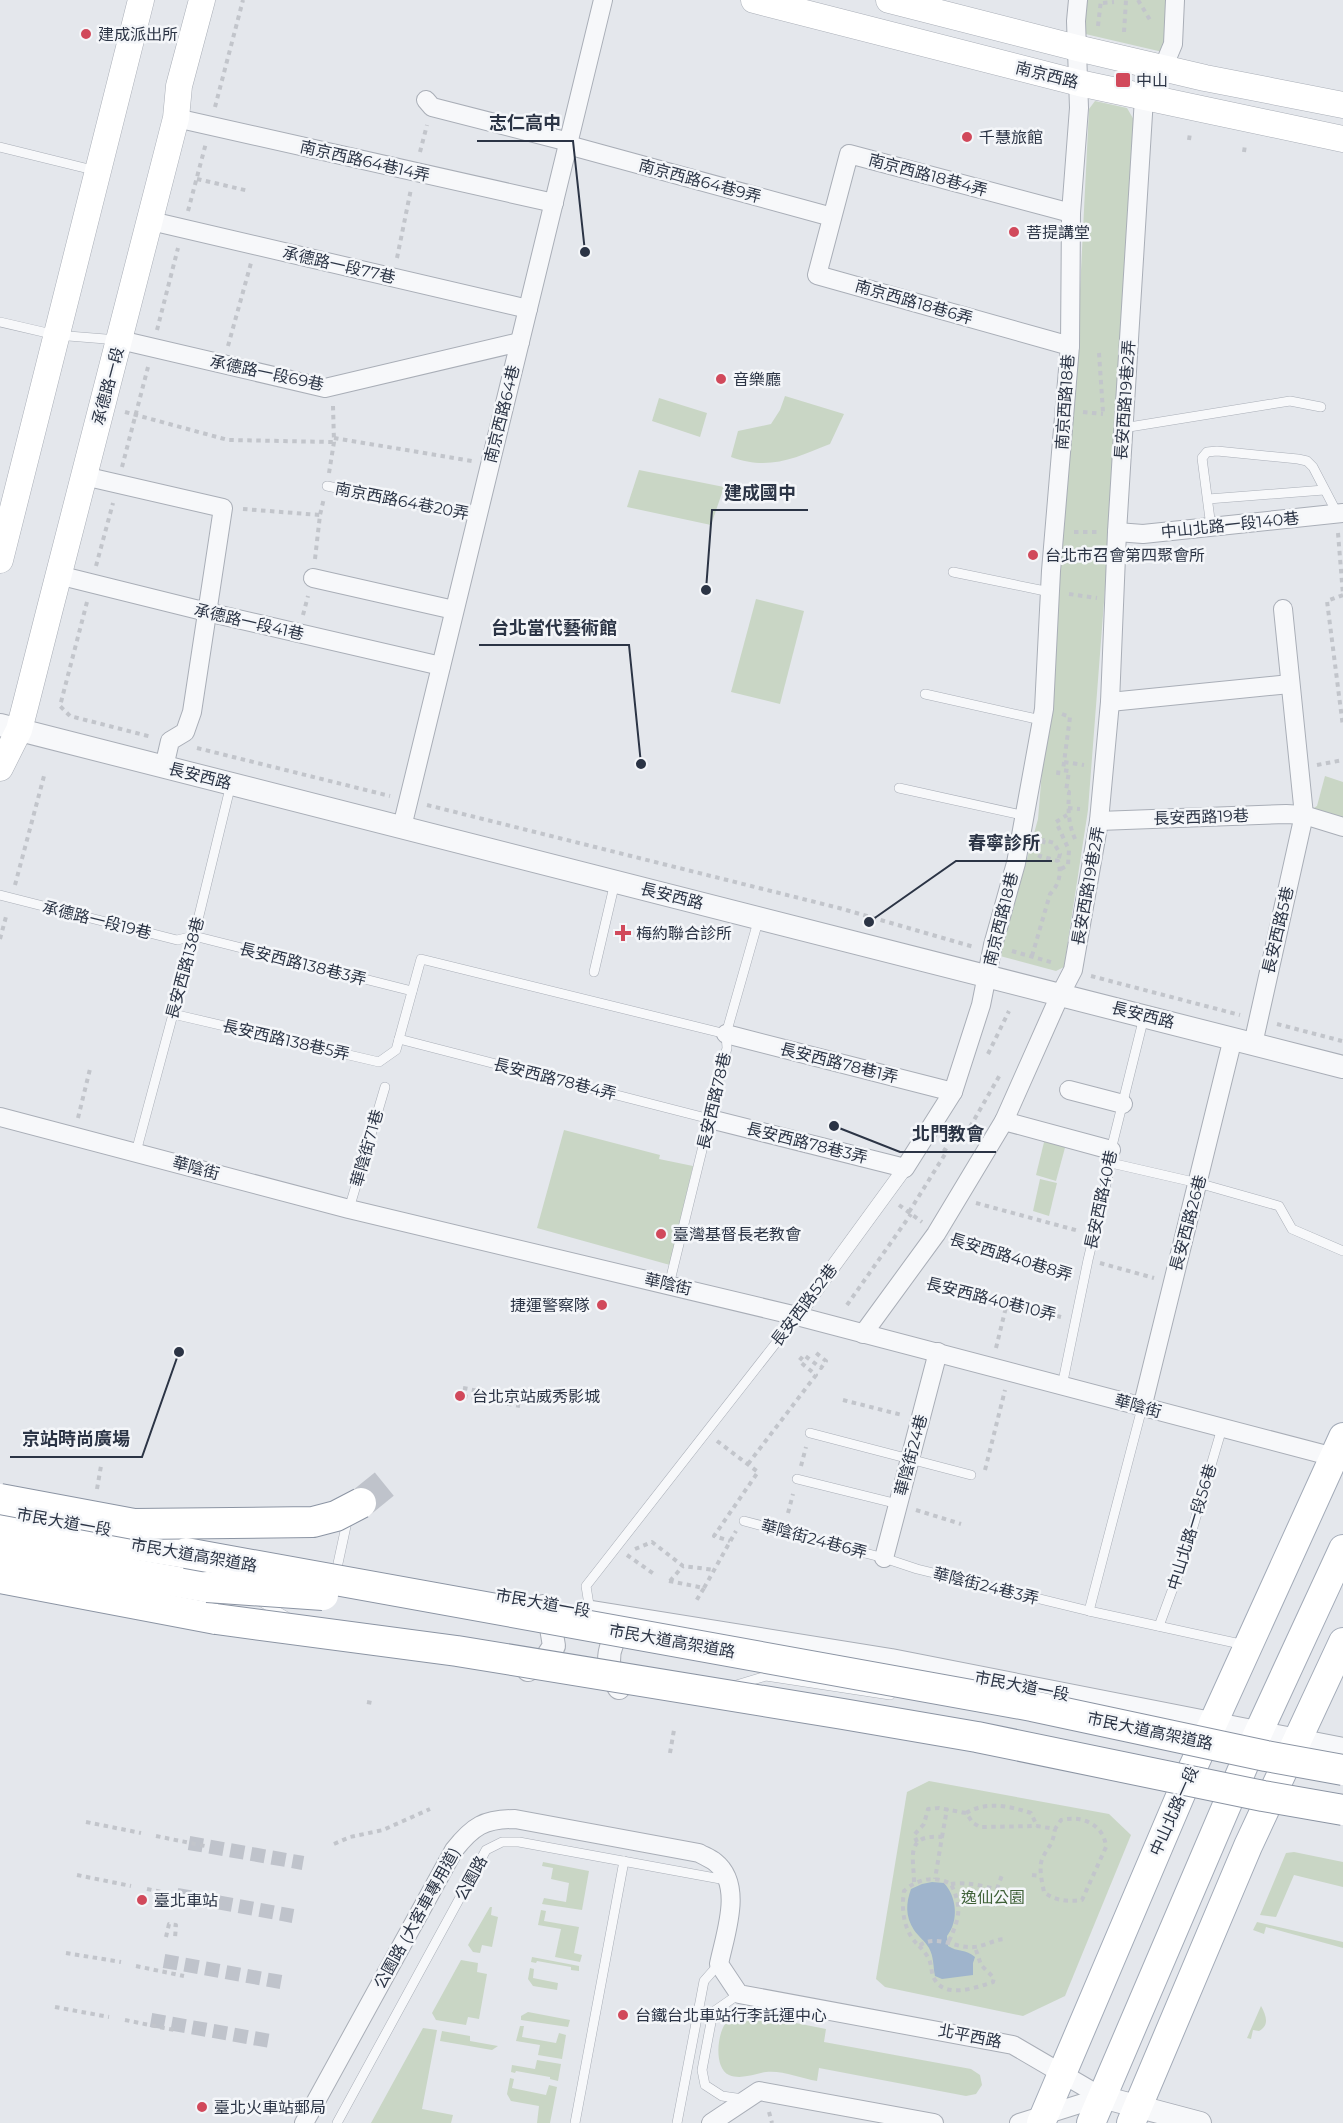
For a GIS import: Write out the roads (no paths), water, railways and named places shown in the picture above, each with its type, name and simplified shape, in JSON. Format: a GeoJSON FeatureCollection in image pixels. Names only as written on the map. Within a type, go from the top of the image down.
{"type":"FeatureCollection","features":[{"type":"Feature","properties":{"kind":"highway"},"geometry":{"type":"LineString","coordinates":[[0,1499],[134,1524],[313,1522],[336,1516],[356,1505]]}},
{"type":"Feature","properties":{"kind":"highway","name":"市民大道高架道路"},"geometry":{"type":"LineString","coordinates":[[0,1522],[186,1553],[1032,1706],[1266,1756],[1343,1770]]}},
{"type":"Feature","properties":{"kind":"highway"},"geometry":{"type":"LineString","coordinates":[[0,1551],[220,1587],[467,1605]]}},
{"type":"Feature","properties":{"kind":"highway"},"geometry":{"type":"LineString","coordinates":[[0,1578],[216,1619],[457,1651],[976,1737],[1263,1796],[1343,1810]]}},
{"type":"Feature","properties":{"kind":"highway"},"geometry":{"type":"LineString","coordinates":[[220,1587],[457,1651]]}},
{"type":"Feature","properties":{"kind":"main road"},"geometry":{"type":"LineString","coordinates":[[0,560],[13,488],[56,335],[141,0]]}},
{"type":"Feature","properties":{"kind":"main road","name":"承德路一段"},"geometry":{"type":"LineString","coordinates":[[0,768],[9,728],[58,575],[103,405],[176,118],[179,86],[202,0]]}},
{"type":"Feature","properties":{"kind":"main road","name":"南京西路"},"geometry":{"type":"LineString","coordinates":[[754,0],[1079,83],[1343,139]]}},
{"type":"Feature","properties":{"kind":"main road","name":"南京西路"},"geometry":{"type":"LineString","coordinates":[[889,0],[1163,68],[1343,105]]}},
{"type":"Feature","properties":{"kind":"main road","name":"中山北路一段"},"geometry":{"type":"LineString","coordinates":[[1035,2120],[1061,2073],[1184,1787],[1338,1447]]}},
{"type":"Feature","properties":{"kind":"main road"},"geometry":{"type":"LineString","coordinates":[[1091,2123],[1230,1797],[1343,1549]]}},
{"type":"Feature","properties":{"kind":"main road"},"geometry":{"type":"LineString","coordinates":[[1134,2115],[1248,1846],[1343,1642]]}},
{"type":"Feature","properties":{"kind":"street","name":"南京西路64巷"},"geometry":{"type":"LineString","coordinates":[[402,827],[603,0]]}},
{"type":"Feature","properties":{"kind":"street","name":"南京西路18巷"},"geometry":{"type":"LineString","coordinates":[[987,976],[993,945],[1016,863],[1044,709],[1050,592],[1070,346],[1071,213],[1079,108],[1078,0]]}},
{"type":"Feature","properties":{"kind":"street"},"geometry":{"type":"LineString","coordinates":[[1144,98],[1163,68],[1173,44],[1175,0]]}},
{"type":"Feature","properties":{"kind":"street","name":"長安西路19巷2弄"},"geometry":{"type":"LineString","coordinates":[[863,1334],[905,1277],[930,1228],[958,1198],[1004,1121],[1073,970],[1099,821],[1110,702],[1117,532],[1144,98]]}},
{"type":"Feature","properties":{"kind":"street","name":"南京西路64巷9弄"},"geometry":{"type":"LineString","coordinates":[[426,100],[432,107],[832,217]]}},
{"type":"Feature","properties":{"kind":"street","name":"南京西路64巷14弄"},"geometry":{"type":"LineString","coordinates":[[176,118],[554,203]]}},
{"type":"Feature","properties":{"kind":"street","name":"南京西路18巷4弄"},"geometry":{"type":"LineString","coordinates":[[832,217],[849,154],[1071,213]]}},
{"type":"Feature","properties":{"kind":"street","name":"南京西路18巷6弄"},"geometry":{"type":"LineString","coordinates":[[832,217],[817,275],[1070,346]]}},
{"type":"Feature","properties":{"kind":"street","name":"承德路一段77巷"},"geometry":{"type":"LineString","coordinates":[[151,220],[528,309]]}},
{"type":"Feature","properties":{"kind":"street","name":"承德路一段69巷"},"geometry":{"type":"LineString","coordinates":[[120,340],[325,388],[519,342]]}},
{"type":"Feature","properties":{"kind":"street"},"geometry":{"type":"LineString","coordinates":[[84,476],[223,508],[192,712],[185,732],[170,741],[164,767]]}},
{"type":"Feature","properties":{"kind":"street","name":"中山北路一段140巷"},"geometry":{"type":"LineString","coordinates":[[1117,532],[1143,534],[1340,513]]}},
{"type":"Feature","properties":{"kind":"street","name":"承德路一段41巷"},"geometry":{"type":"LineString","coordinates":[[58,575],[441,666]]}},
{"type":"Feature","properties":{"kind":"street"},"geometry":{"type":"LineString","coordinates":[[313,578],[454,610]]}},
{"type":"Feature","properties":{"kind":"street","name":"長安西路5巷"},"geometry":{"type":"LineString","coordinates":[[1243,1041],[1258,1020],[1304,815],[1282,609]]}},
{"type":"Feature","properties":{"kind":"street"},"geometry":{"type":"LineString","coordinates":[[1110,702],[1290,684]]}},
{"type":"Feature","properties":{"kind":"street","name":"長安西路"},"geometry":{"type":"LineString","coordinates":[[9,728],[1343,1066]]}},
{"type":"Feature","properties":{"kind":"street","name":"長安西路19巷"},"geometry":{"type":"LineString","coordinates":[[1099,821],[1286,814],[1304,815],[1343,827]]}},
{"type":"Feature","properties":{"kind":"street","name":"長安西路52巷"},"geometry":{"type":"LineString","coordinates":[[797,1316],[904,1168],[952,1092],[981,1005],[987,976]]}},
{"type":"Feature","properties":{"kind":"street","name":"長安西路78巷1弄"},"geometry":{"type":"LineString","coordinates":[[726,1034],[952,1092]]}},
{"type":"Feature","properties":{"kind":"street","name":"長安西路26巷"},"geometry":{"type":"LineString","coordinates":[[1142,1408],[1198,1183],[1243,1041]]}},
{"type":"Feature","properties":{"kind":"street"},"geometry":{"type":"LineString","coordinates":[[1069,1090],[1123,1104]]}},
{"type":"Feature","properties":{"kind":"street","name":"華陰街"},"geometry":{"type":"LineString","coordinates":[[0,1117],[350,1209],[797,1316],[1222,1428],[1338,1447]]}},
{"type":"Feature","properties":{"kind":"street","name":"長安西路78巷3弄"},"geometry":{"type":"LineString","coordinates":[[710,1119],[904,1168]]}},
{"type":"Feature","properties":{"kind":"street"},"geometry":{"type":"LineString","coordinates":[[1004,1121],[1111,1157]]}},
{"type":"Feature","properties":{"kind":"street","name":"華陰街24巷"},"geometry":{"type":"LineString","coordinates":[[884,1558],[938,1352]]}},
{"type":"Feature","properties":{"kind":"street","name":"市民大道一段"},"geometry":{"type":"LineString","coordinates":[[0,1511],[340,1570],[891,1660],[1343,1749]]}},
{"type":"Feature","properties":{"kind":"street"},"geometry":{"type":"LineString","coordinates":[[0,1586],[338,1646],[688,1699],[1092,1768],[1343,1820]]}},
{"type":"Feature","properties":{"kind":"street"},"geometry":{"type":"LineString","coordinates":[[521,1672],[534,1667],[546,1658],[554,1646],[549,1616],[540,1603]]}},
{"type":"Feature","properties":{"kind":"street"},"geometry":{"type":"LineString","coordinates":[[619,1688],[608,1667],[609,1653],[623,1628],[637,1619]]}},
{"type":"Feature","properties":{"kind":"street","name":"公園路 (大客車專用道)"},"geometry":{"type":"LineString","coordinates":[[304,2123],[454,1850],[479,1824],[496,1819],[515,1819],[699,1853],[716,1863],[729,1881]]}},
{"type":"Feature","properties":{"kind":"street"},"geometry":{"type":"LineString","coordinates":[[729,1881],[731,1900],[719,1964],[739,1994]]}},
{"type":"Feature","properties":{"kind":"street","name":"北平西路"},"geometry":{"type":"LineString","coordinates":[[739,1994],[1013,2045],[1102,2097]]}},
{"type":"Feature","properties":{"kind":"street"},"geometry":{"type":"LineString","coordinates":[[711,2123],[759,2091],[934,2123]]}},
{"type":"Feature","properties":{"kind":"street"},"geometry":{"type":"LineString","coordinates":[[1035,2120],[1102,2097],[1134,2115],[1200,2123]]}},
{"type":"Feature","properties":{"kind":"lane"},"geometry":{"type":"LineString","coordinates":[[0,147],[98,171]]}},
{"type":"Feature","properties":{"kind":"lane"},"geometry":{"type":"LineString","coordinates":[[0,322],[56,335],[120,340]]}},
{"type":"Feature","properties":{"kind":"lane"},"geometry":{"type":"LineString","coordinates":[[1123,428],[1290,400],[1321,407]]}},
{"type":"Feature","properties":{"kind":"lane"},"geometry":{"type":"LineString","coordinates":[[1210,527],[1202,458],[1207,452],[1217,451],[1307,461],[1313,467],[1324,490],[1340,513]]}},
{"type":"Feature","properties":{"kind":"lane","name":"南京西路64巷20弄"},"geometry":{"type":"LineString","coordinates":[[327,486],[477,517]]}},
{"type":"Feature","properties":{"kind":"lane"},"geometry":{"type":"LineString","coordinates":[[1208,499],[1324,490]]}},
{"type":"Feature","properties":{"kind":"lane"},"geometry":{"type":"LineString","coordinates":[[952,572],[1050,592]]}},
{"type":"Feature","properties":{"kind":"lane"},"geometry":{"type":"LineString","coordinates":[[925,694],[1041,720]]}},
{"type":"Feature","properties":{"kind":"lane","name":"長安西路138巷"},"geometry":{"type":"LineString","coordinates":[[136,1152],[194,936],[231,784]]}},
{"type":"Feature","properties":{"kind":"lane"},"geometry":{"type":"LineString","coordinates":[[899,788],[1026,816]]}},
{"type":"Feature","properties":{"kind":"lane"},"geometry":{"type":"LineString","coordinates":[[594,972],[615,882]]}},
{"type":"Feature","properties":{"kind":"lane","name":"承德路一段19巷"},"geometry":{"type":"LineString","coordinates":[[0,895],[177,940],[194,936]]}},
{"type":"Feature","properties":{"kind":"lane","name":"長安西路78巷"},"geometry":{"type":"LineString","coordinates":[[669,1285],[727,1048],[726,1034],[759,918]]}},
{"type":"Feature","properties":{"kind":"lane","name":"長安西路138巷3弄"},"geometry":{"type":"LineString","coordinates":[[194,936],[412,991]]}},
{"type":"Feature","properties":{"kind":"lane"},"geometry":{"type":"LineString","coordinates":[[399,1039],[421,959],[726,1034]]}},
{"type":"Feature","properties":{"kind":"lane","name":"長安西路138巷5弄"},"geometry":{"type":"LineString","coordinates":[[173,1014],[379,1062],[396,1050],[399,1039]]}},
{"type":"Feature","properties":{"kind":"lane","name":"長安西路40巷"},"geometry":{"type":"LineString","coordinates":[[1062,1386],[1111,1157],[1145,1016]]}},
{"type":"Feature","properties":{"kind":"lane","name":"長安西路78巷4弄"},"geometry":{"type":"LineString","coordinates":[[399,1039],[710,1119]]}},
{"type":"Feature","properties":{"kind":"lane","name":"華陰街71巷"},"geometry":{"type":"LineString","coordinates":[[350,1209],[385,1087]]}},
{"type":"Feature","properties":{"kind":"lane"},"geometry":{"type":"LineString","coordinates":[[1111,1157],[1280,1206],[1292,1229],[1343,1251]]}},
{"type":"Feature","properties":{"kind":"lane","name":"長安西路52巷"},"geometry":{"type":"LineString","coordinates":[[590,1611],[586,1586],[797,1316]]}},
{"type":"Feature","properties":{"kind":"lane"},"geometry":{"type":"LineString","coordinates":[[1142,1408],[1089,1611],[1249,1646]]}},
{"type":"Feature","properties":{"kind":"lane","name":"中山北路一段56巷"},"geometry":{"type":"LineString","coordinates":[[1159,1626],[1184,1561],[1222,1428]]}},
{"type":"Feature","properties":{"kind":"lane"},"geometry":{"type":"LineString","coordinates":[[810,1433],[972,1475]]}},
{"type":"Feature","properties":{"kind":"lane"},"geometry":{"type":"LineString","coordinates":[[797,1479],[898,1504]]}},
{"type":"Feature","properties":{"kind":"lane"},"geometry":{"type":"LineString","coordinates":[[220,1587],[340,1570],[356,1505]]}},
{"type":"Feature","properties":{"kind":"lane","name":"華陰街24巷6弄"},"geometry":{"type":"LineString","coordinates":[[744,1521],[884,1558]]}},
{"type":"Feature","properties":{"kind":"lane","name":"華陰街24巷3弄"},"geometry":{"type":"LineString","coordinates":[[884,1558],[917,1569],[1089,1611]]}},
{"type":"Feature","properties":{"kind":"lane"},"geometry":{"type":"LineString","coordinates":[[157,1574],[220,1587],[338,1646]]}},
{"type":"Feature","properties":{"kind":"lane"},"geometry":{"type":"LineString","coordinates":[[700,1629],[748,1664]]}},
{"type":"Feature","properties":{"kind":"lane"},"geometry":{"type":"LineString","coordinates":[[757,1670],[766,1676],[896,1696]]}},
{"type":"Feature","properties":{"kind":"lane"},"geometry":{"type":"LineString","coordinates":[[688,1699],[766,1676]]}},
{"type":"Feature","properties":{"kind":"lane","name":"公園路"},"geometry":{"type":"LineString","coordinates":[[337,2123],[486,1851],[502,1842],[519,1842],[729,1881]]}},
{"type":"Feature","properties":{"kind":"lane"},"geometry":{"type":"LineString","coordinates":[[575,2123],[624,1861]]}},
{"type":"Feature","properties":{"kind":"lane"},"geometry":{"type":"LineString","coordinates":[[677,2123],[704,1982],[719,1964]]}},
{"type":"Feature","properties":{"kind":"lane"},"geometry":{"type":"LineString","coordinates":[[739,1994],[713,2012],[702,2070],[705,2085],[722,2096],[746,2100]]}},
{"type":"Feature","properties":{"kind":"water"},"geometry":{"type":"Polygon","coordinates":[[[932,1882],[944,1883],[952,1895],[955,1916],[947,1936],[948,1946],[975,1957],[973,1975],[942,1979],[935,1976],[931,1951],[911,1925],[907,1910],[911,1889],[932,1882]]]}},
{"type":"Feature","properties":{"kind":"tunnel"},"geometry":{"type":"LineString","coordinates":[[361,1503],[393,1477]]}},
{"type":"Feature","properties":{"kind":"tunnel"},"geometry":{"type":"LineString","coordinates":[[189,1843],[303,1863]]}},
{"type":"Feature","properties":{"kind":"tunnel"},"geometry":{"type":"LineString","coordinates":[[177,1895],[293,1916]]}},
{"type":"Feature","properties":{"kind":"tunnel"},"geometry":{"type":"LineString","coordinates":[[164,1961],[281,1982]]}},
{"type":"Feature","properties":{"kind":"tunnel"},"geometry":{"type":"LineString","coordinates":[[151,2020],[270,2041]]}},
{"type":"Feature","properties":{"kind":"place","name":"建成派出所"},"geometry":{"type":"Point","coordinates":[86,34]}},
{"type":"Feature","properties":{"kind":"place","name":"中山"},"geometry":{"type":"Point","coordinates":[1123,80]}},
{"type":"Feature","properties":{"kind":"place","name":"千慧旅館"},"geometry":{"type":"Point","coordinates":[967,137]}},
{"type":"Feature","properties":{"kind":"place","name":"菩提講堂"},"geometry":{"type":"Point","coordinates":[1014,232]}},
{"type":"Feature","properties":{"kind":"place","name":"志仁高中"},"geometry":{"type":"Point","coordinates":[585,252]}},
{"type":"Feature","properties":{"kind":"place","name":"音樂廳"},"geometry":{"type":"Point","coordinates":[721,379]}},
{"type":"Feature","properties":{"kind":"place","name":"台北市召會第四聚會所"},"geometry":{"type":"Point","coordinates":[1033,555]}},
{"type":"Feature","properties":{"kind":"place","name":"建成國中"},"geometry":{"type":"Point","coordinates":[706,590]}},
{"type":"Feature","properties":{"kind":"place","name":"台北當代藝術館"},"geometry":{"type":"Point","coordinates":[641,764]}},
{"type":"Feature","properties":{"kind":"place","name":"春寧診所"},"geometry":{"type":"Point","coordinates":[869,922]}},
{"type":"Feature","properties":{"kind":"place","name":"梅約聯合診所"},"geometry":{"type":"Point","coordinates":[623,933]}},
{"type":"Feature","properties":{"kind":"place","name":"北門教會"},"geometry":{"type":"Point","coordinates":[834,1126]}},
{"type":"Feature","properties":{"kind":"place","name":"臺灣基督長老教會"},"geometry":{"type":"Point","coordinates":[661,1234]}},
{"type":"Feature","properties":{"kind":"place","name":"捷運警察隊"},"geometry":{"type":"Point","coordinates":[602,1305]}},
{"type":"Feature","properties":{"kind":"place","name":"京站時尚廣場"},"geometry":{"type":"Point","coordinates":[179,1352]}},
{"type":"Feature","properties":{"kind":"place","name":"台北京站威秀影城"},"geometry":{"type":"Point","coordinates":[460,1396]}},
{"type":"Feature","properties":{"kind":"place","name":"臺北車站"},"geometry":{"type":"Point","coordinates":[142,1900]}},
{"type":"Feature","properties":{"kind":"place","name":"台鐵台北車站行李託運中心"},"geometry":{"type":"Point","coordinates":[623,2015]}},
{"type":"Feature","properties":{"kind":"place","name":"臺北火車站郵局"},"geometry":{"type":"Point","coordinates":[202,2107]}},
{"type":"Feature","properties":{"kind":"park label","name":"逸仙公園"},"geometry":{"type":"Point","coordinates":[993,1897]}}]}
